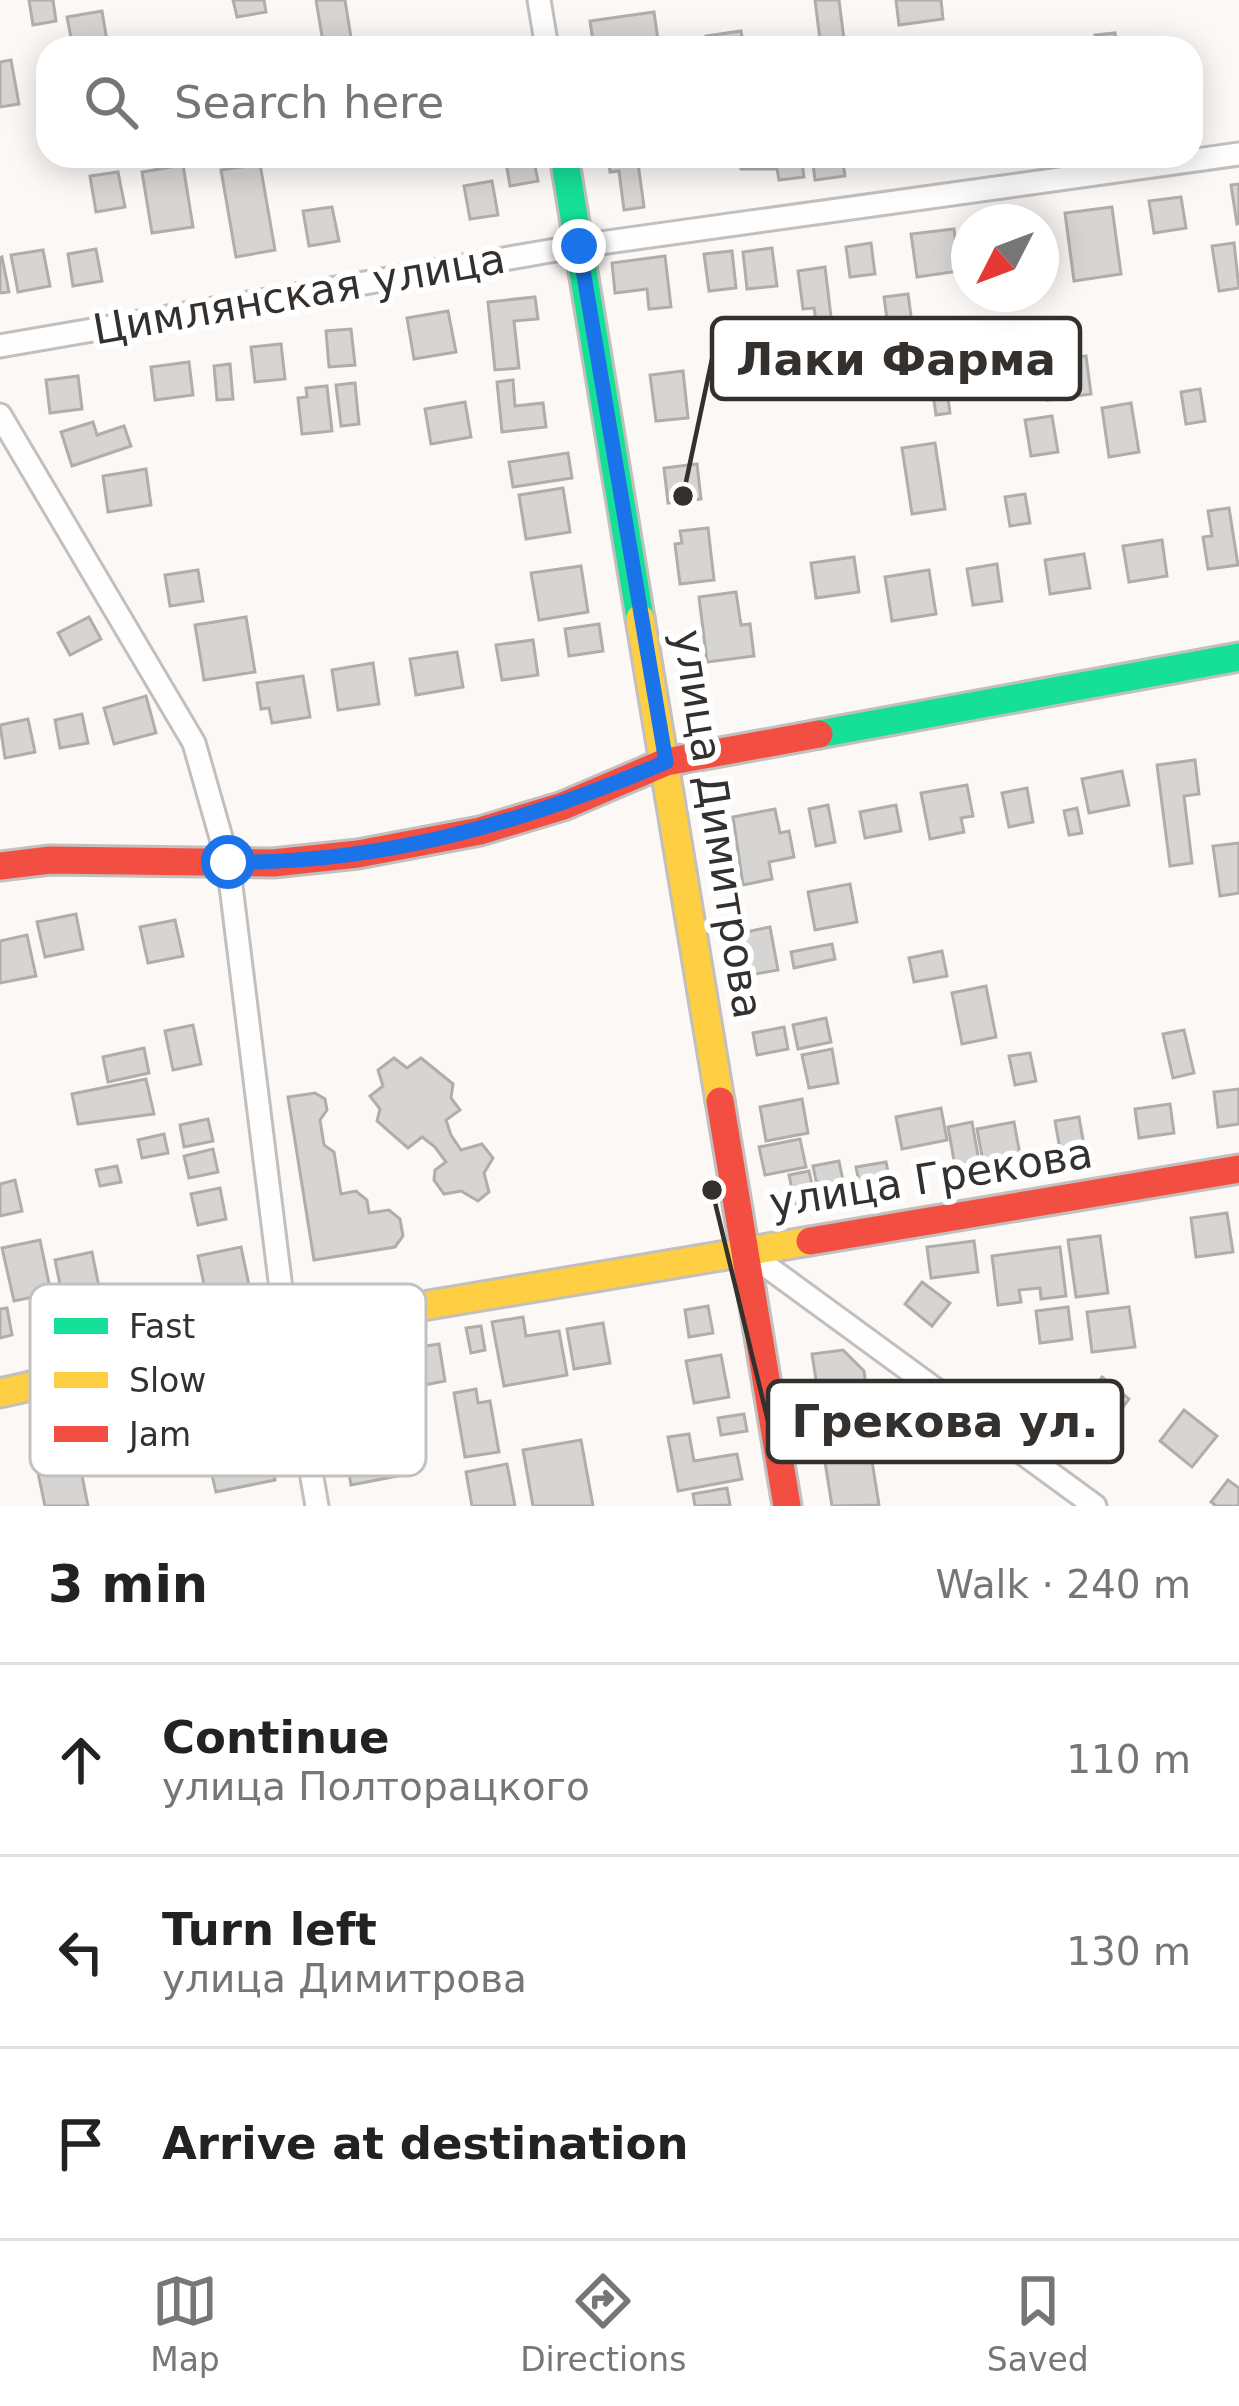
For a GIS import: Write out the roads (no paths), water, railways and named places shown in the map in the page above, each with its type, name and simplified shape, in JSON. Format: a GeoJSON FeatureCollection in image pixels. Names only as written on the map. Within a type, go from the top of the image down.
{"type":"FeatureCollection","features":[{"type":"Feature","properties":{"kind":"street"},"geometry":{"type":"LineString","coordinates":[[539,0],[545,36]]}},
{"type":"Feature","properties":{"kind":"street","name":"Цимлянская улица"},"geometry":{"type":"LineString","coordinates":[[1203,159],[1239,154]]}},
{"type":"Feature","properties":{"kind":"street","name":"улица Димитрова"},"geometry":{"type":"LineString","coordinates":[[566,168],[787,1506]]}},
{"type":"Feature","properties":{"kind":"street","name":"Цимлянская улица"},"geometry":{"type":"LineString","coordinates":[[0,346],[579,246],[1139,168]]}},
{"type":"Feature","properties":{"kind":"street"},"geometry":{"type":"LineString","coordinates":[[0,415],[194,743],[228,862],[280,1284]]}},
{"type":"Feature","properties":{"kind":"street"},"geometry":{"type":"LineString","coordinates":[[0,866],[50,860],[228,862],[358,854],[480,831],[563,806],[666,762],[1239,657]]}},
{"type":"Feature","properties":{"kind":"street","name":"улица Грекова"},"geometry":{"type":"LineString","coordinates":[[426,1305],[1239,1169]]}},
{"type":"Feature","properties":{"kind":"street"},"geometry":{"type":"LineString","coordinates":[[746,1251],[1095,1506]]}},
{"type":"Feature","properties":{"kind":"street","name":"улица Грекова"},"geometry":{"type":"LineString","coordinates":[[0,1393],[30,1386]]}},
{"type":"Feature","properties":{"kind":"street"},"geometry":{"type":"LineString","coordinates":[[312,1476],[317,1506]]}},
{"type":"Feature","properties":{"kind":"place","name":"Лаки Фарма"},"geometry":{"type":"Point","coordinates":[683,496]}},
{"type":"Feature","properties":{"kind":"place","name":"Грекова ул."},"geometry":{"type":"Point","coordinates":[712,1190]}}]}
